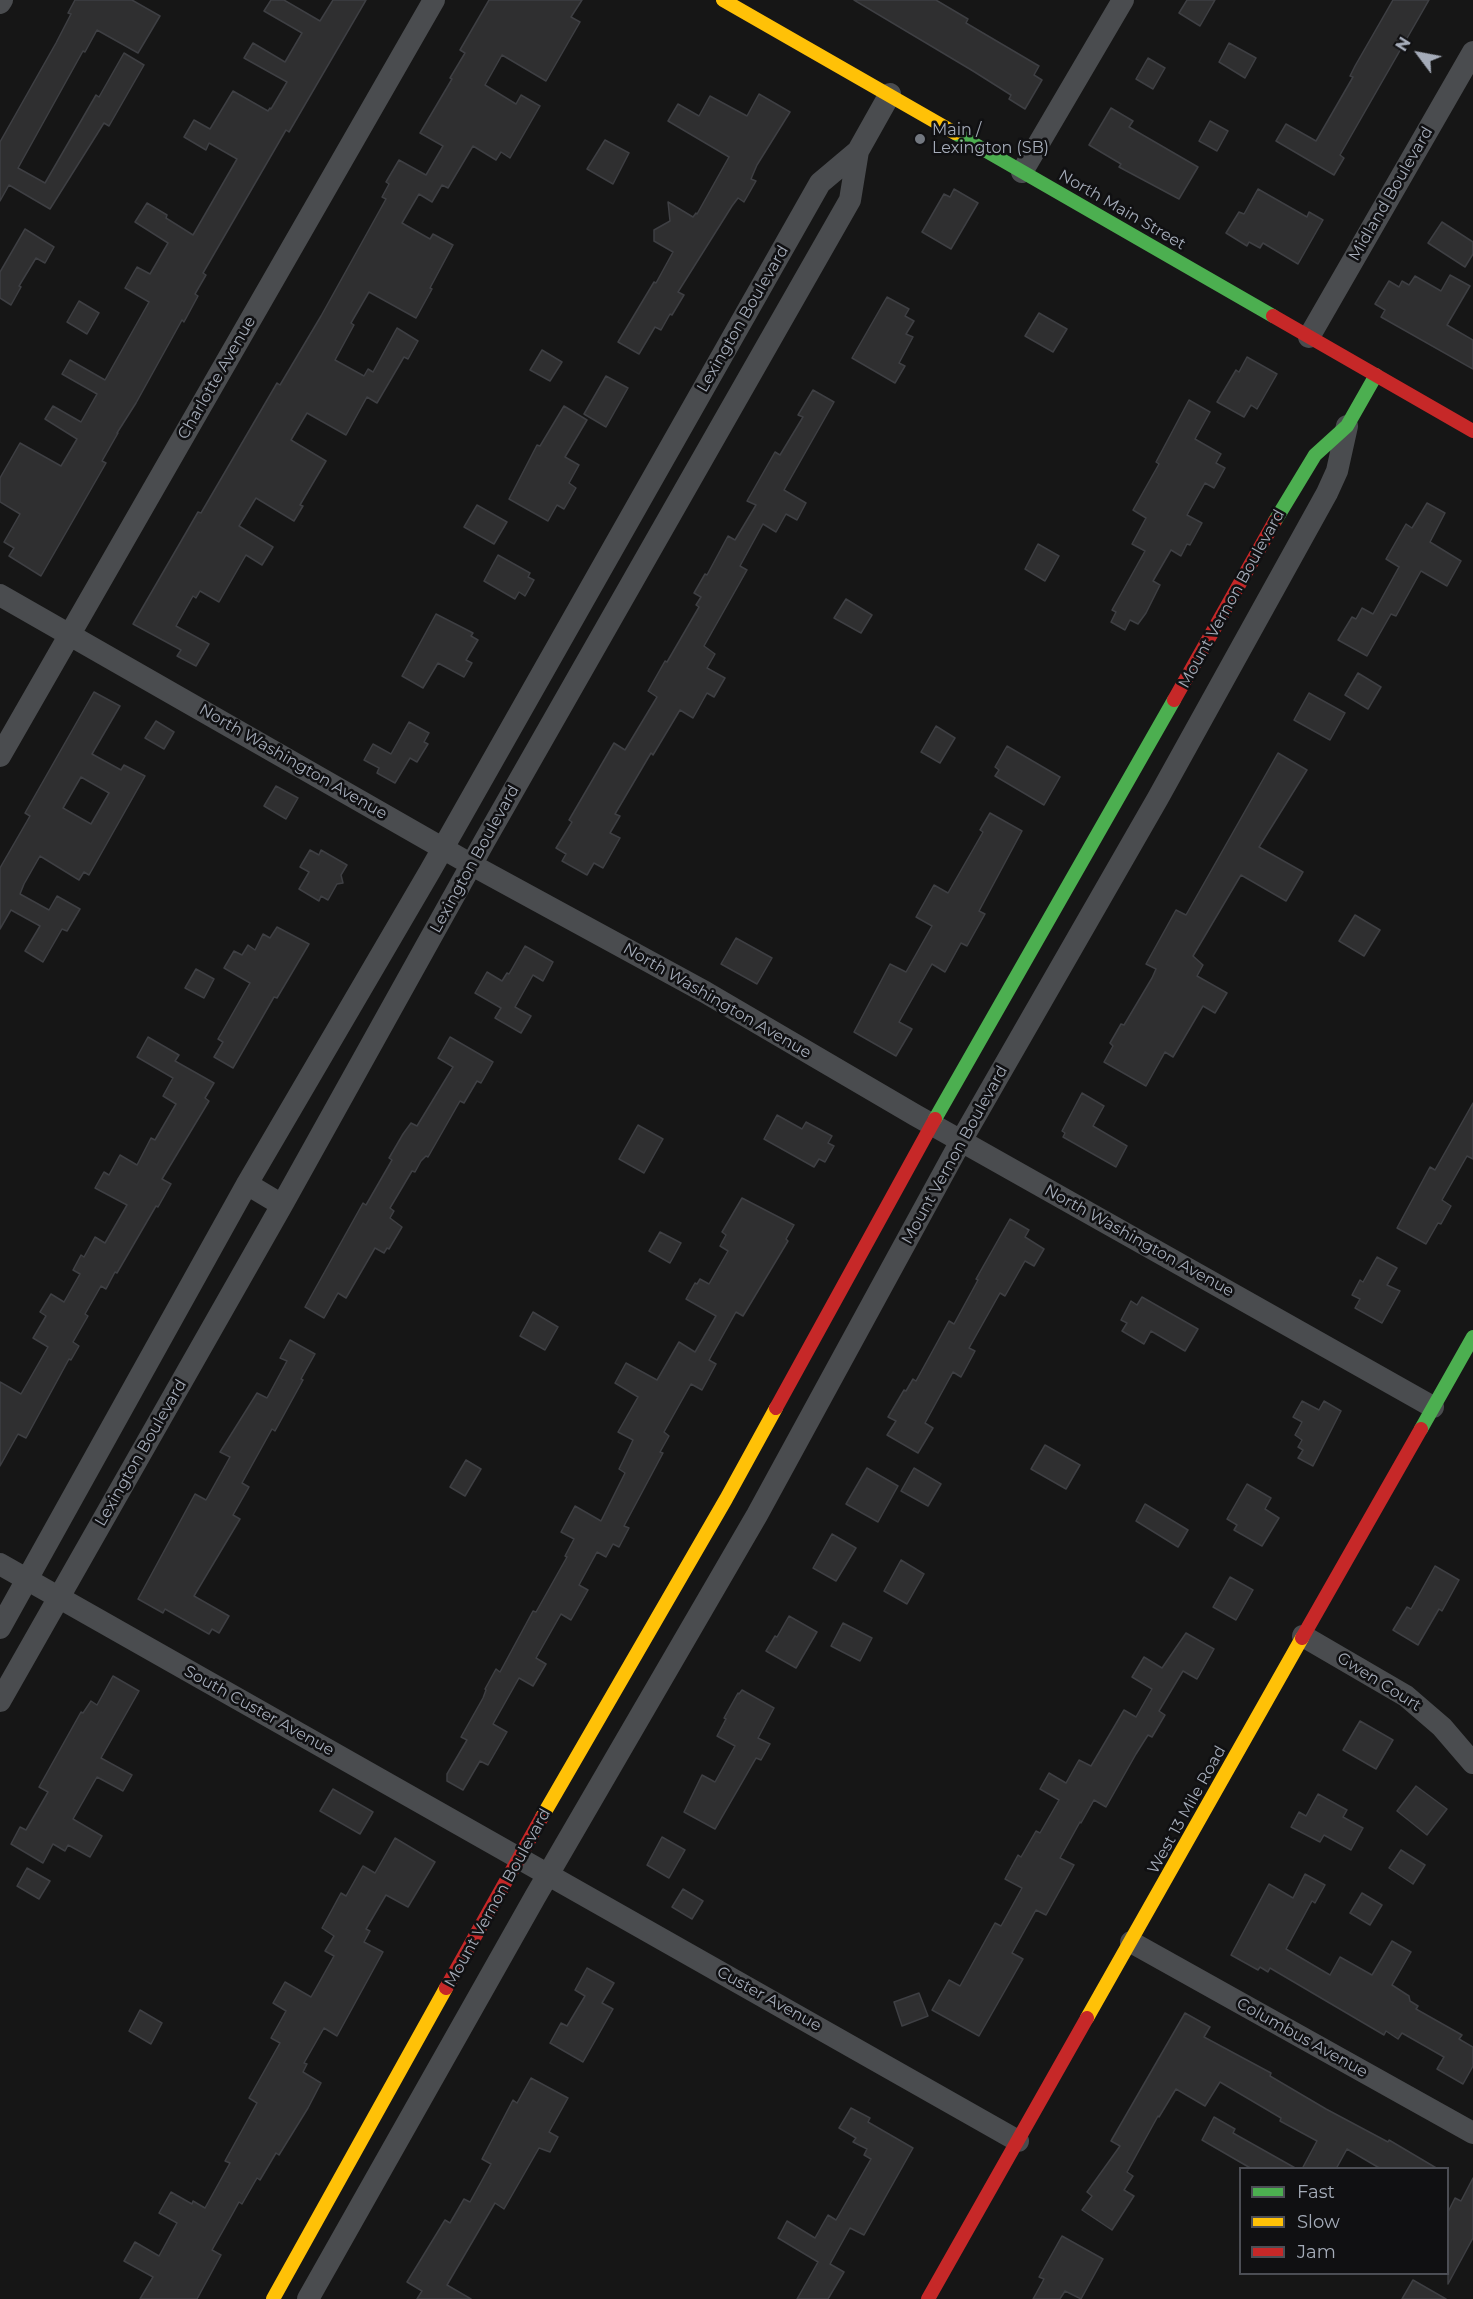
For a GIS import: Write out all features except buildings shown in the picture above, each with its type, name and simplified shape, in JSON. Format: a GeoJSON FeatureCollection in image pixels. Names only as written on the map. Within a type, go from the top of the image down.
{"type":"FeatureCollection","features":[{"type":"Feature","properties":{"kind":"street","name":"Charlotte Avenue"},"geometry":{"type":"LineString","coordinates":[[0,756],[434,0]]}},
{"type":"Feature","properties":{"kind":"street","name":"North Main Street"},"geometry":{"type":"LineString","coordinates":[[723,0],[751,7],[890,94],[1022,172],[1473,431]]}},
{"type":"Feature","properties":{"kind":"street"},"geometry":{"type":"LineString","coordinates":[[1022,172],[1123,0]]}},
{"type":"Feature","properties":{"kind":"street","name":"Midland Boulevard"},"geometry":{"type":"LineString","coordinates":[[1309,337],[1473,52]]}},
{"type":"Feature","properties":{"kind":"street","name":"Lexington Boulevard"},"geometry":{"type":"LineString","coordinates":[[0,1701],[850,200],[858,151],[890,94]]}},
{"type":"Feature","properties":{"kind":"street","name":"Lexington Boulevard"},"geometry":{"type":"LineString","coordinates":[[0,1628],[247,1184],[443,849],[820,183],[858,151]]}},
{"type":"Feature","properties":{"kind":"street","name":"Mount Vernon Boulevard"},"geometry":{"type":"LineString","coordinates":[[308,2299],[548,1874],[757,1515],[961,1141],[1158,798],[1327,493],[1337,471],[1347,426],[1376,375]]}},
{"type":"Feature","properties":{"kind":"street","name":"Mount Vernon Boulevard"},"geometry":{"type":"LineString","coordinates":[[273,2299],[519,1857],[726,1499],[934,1125],[1298,481],[1315,456],[1347,426]]}},
{"type":"Feature","properties":{"kind":"street"},"geometry":{"type":"LineString","coordinates":[[641,498],[670,515]]}},
{"type":"Feature","properties":{"kind":"street","name":"North Washington Avenue"},"geometry":{"type":"LineString","coordinates":[[0,595],[443,849],[705,992],[961,1141],[1433,1407]]}},
{"type":"Feature","properties":{"kind":"street"},"geometry":{"type":"LineString","coordinates":[[1129,782],[1158,798]]}},
{"type":"Feature","properties":{"kind":"street"},"geometry":{"type":"LineString","coordinates":[[247,1184],[282,1205]]}},
{"type":"Feature","properties":{"kind":"street","name":"West 13 Mile Road"},"geometry":{"type":"LineString","coordinates":[[934,2297],[1018,2141],[1473,1337]]}},
{"type":"Feature","properties":{"kind":"street"},"geometry":{"type":"LineString","coordinates":[[726,1499],[757,1515]]}},
{"type":"Feature","properties":{"kind":"street","name":"South Custer Avenue"},"geometry":{"type":"LineString","coordinates":[[0,1564],[519,1857]]}},
{"type":"Feature","properties":{"kind":"street","name":"Gwen Court"},"geometry":{"type":"LineString","coordinates":[[1303,1636],[1406,1696],[1442,1727],[1473,1763]]}},
{"type":"Feature","properties":{"kind":"street","name":"Custer Avenue"},"geometry":{"type":"LineString","coordinates":[[519,1857],[1018,2141]]}},
{"type":"Feature","properties":{"kind":"street","name":"Columbus Avenue"},"geometry":{"type":"LineString","coordinates":[[1131,1942],[1473,2133]]}},
{"type":"Feature","properties":{"kind":"traffic: fast"},"geometry":{"type":"LineString","coordinates":[[955,133],[1273,316]]}},
{"type":"Feature","properties":{"kind":"traffic: fast"},"geometry":{"type":"LineString","coordinates":[[1275,521],[1315,455],[1347,426],[1376,375]]}},
{"type":"Feature","properties":{"kind":"traffic: fast"},"geometry":{"type":"LineString","coordinates":[[935,1119],[1174,700]]}},
{"type":"Feature","properties":{"kind":"traffic: fast"},"geometry":{"type":"LineString","coordinates":[[1421,1429],[1473,1337]]}},
{"type":"Feature","properties":{"kind":"traffic: slow"},"geometry":{"type":"LineString","coordinates":[[723,0],[955,133]]}},
{"type":"Feature","properties":{"kind":"traffic: slow"},"geometry":{"type":"LineString","coordinates":[[542,1817],[776,1408]]}},
{"type":"Feature","properties":{"kind":"traffic: slow"},"geometry":{"type":"LineString","coordinates":[[1087,2018],[1302,1638]]}},
{"type":"Feature","properties":{"kind":"traffic: slow"},"geometry":{"type":"LineString","coordinates":[[273,2299],[446,1988]]}},
{"type":"Feature","properties":{"kind":"traffic: jam"},"geometry":{"type":"LineString","coordinates":[[1273,316],[1473,431]]}},
{"type":"Feature","properties":{"kind":"traffic: jam"},"geometry":{"type":"LineString","coordinates":[[1174,700],[1275,521]]}},
{"type":"Feature","properties":{"kind":"traffic: jam"},"geometry":{"type":"LineString","coordinates":[[776,1408],[935,1119]]}},
{"type":"Feature","properties":{"kind":"traffic: jam"},"geometry":{"type":"LineString","coordinates":[[1302,1638],[1421,1429]]}},
{"type":"Feature","properties":{"kind":"traffic: jam"},"geometry":{"type":"LineString","coordinates":[[446,1988],[542,1817]]}},
{"type":"Feature","properties":{"kind":"traffic: jam"},"geometry":{"type":"LineString","coordinates":[[928,2299],[1087,2018]]}},
{"type":"Feature","properties":{"kind":"place","name":"Main / Lexington (SB)"},"geometry":{"type":"Point","coordinates":[920,139]}}]}
